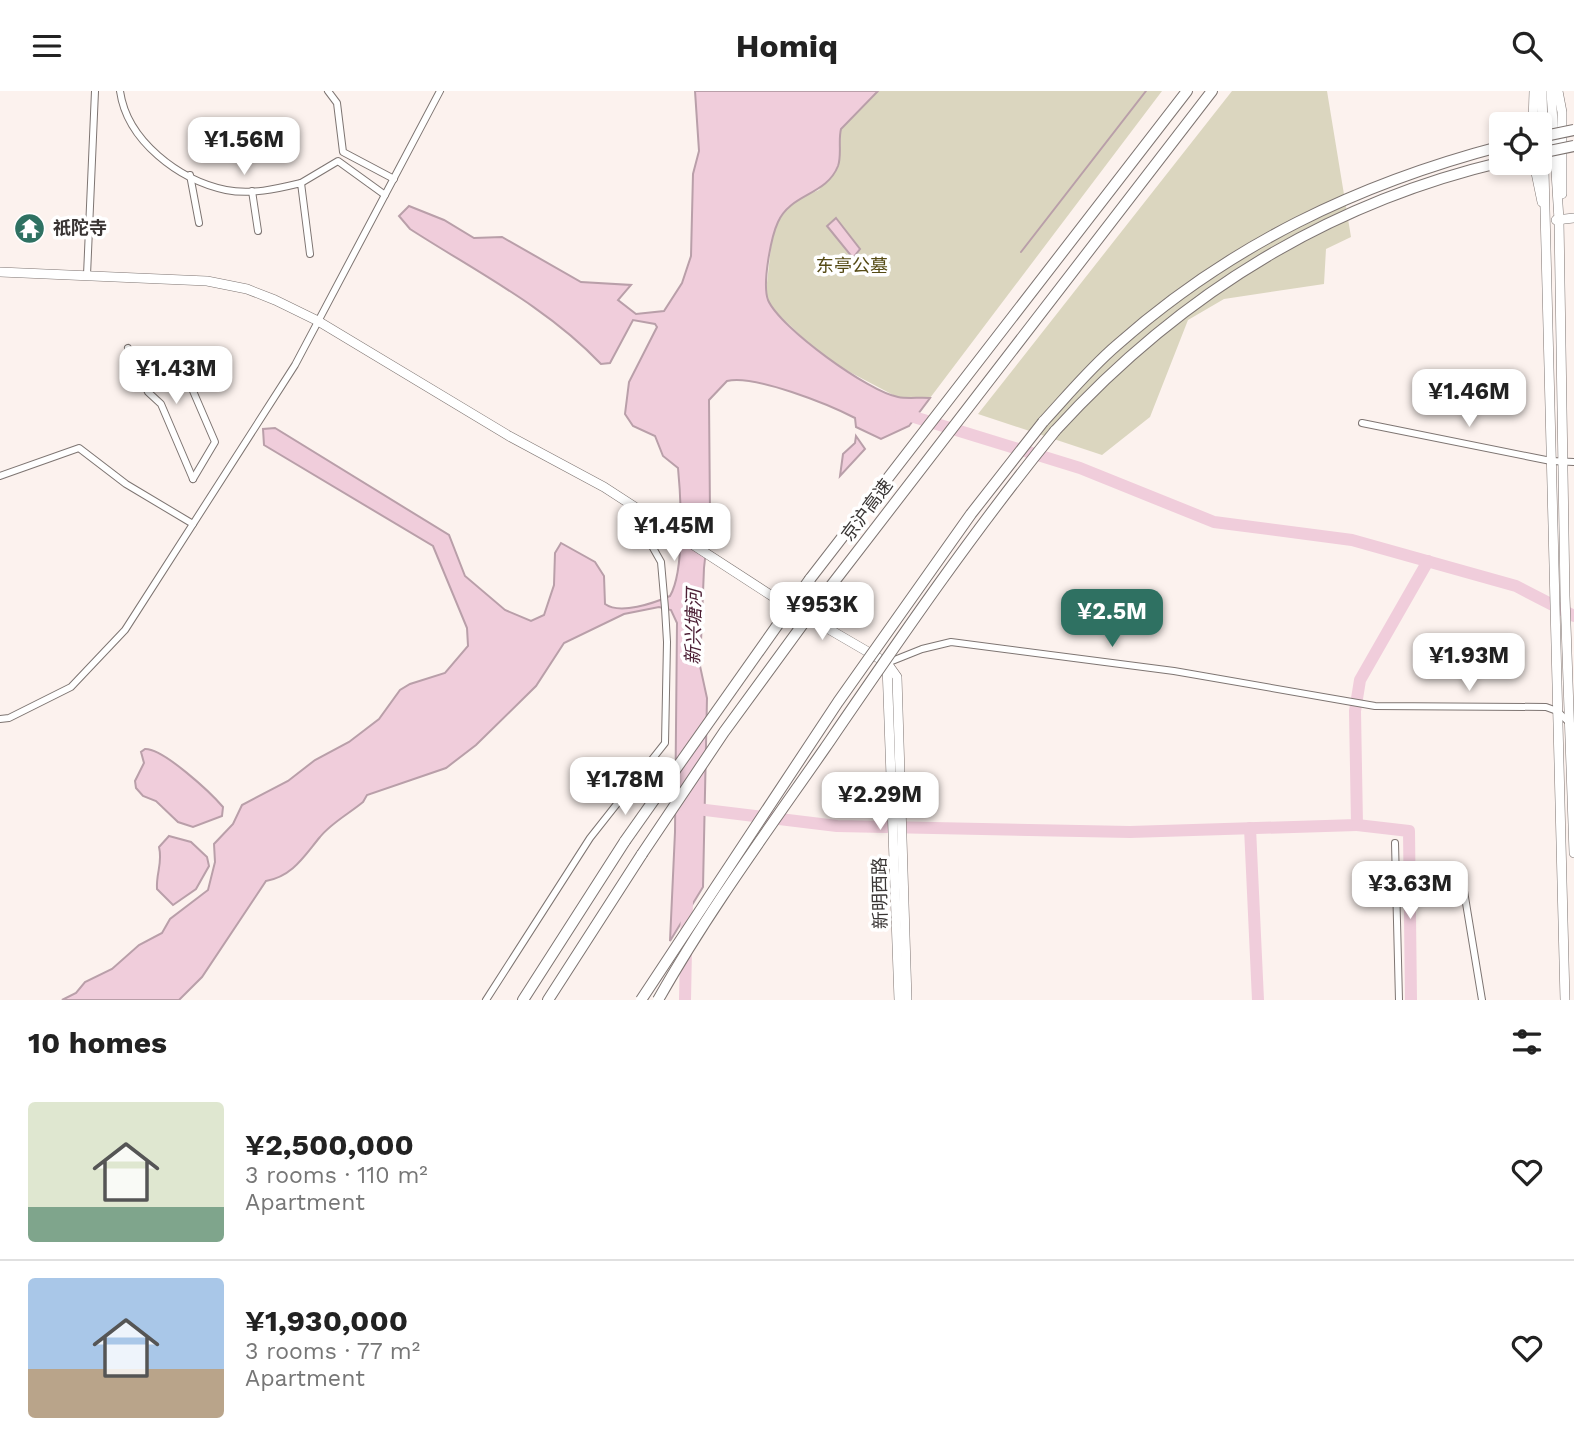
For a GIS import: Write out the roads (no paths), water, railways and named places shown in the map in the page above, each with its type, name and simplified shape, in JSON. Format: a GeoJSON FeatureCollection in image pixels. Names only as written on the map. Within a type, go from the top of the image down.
{"type":"FeatureCollection","features":[{"type":"Feature","properties":{"kind":"highway","name":"京沪高速"},"geometry":{"type":"LineString","coordinates":[[523,1000],[625,841],[810,579],[1186,91]]}},
{"type":"Feature","properties":{"kind":"highway","name":"京沪高速"},"geometry":{"type":"LineString","coordinates":[[548,1000],[724,732],[827,591],[1212,91]]}},
{"type":"Feature","properties":{"kind":"highway"},"geometry":{"type":"LineString","coordinates":[[1552,135],[1574,130]]}},
{"type":"Feature","properties":{"kind":"highway"},"geometry":{"type":"LineString","coordinates":[[1552,151],[1574,146]]}},
{"type":"Feature","properties":{"kind":"highway"},"geometry":{"type":"LineString","coordinates":[[641,1000],[838,702],[971,514],[1043,422],[1115,346],[1234,256],[1350,195],[1411,172],[1489,150]]}},
{"type":"Feature","properties":{"kind":"highway"},"geometry":{"type":"LineString","coordinates":[[658,1000],[753,852],[994,506],[1055,431],[1102,380],[1143,343],[1234,276],[1302,235],[1415,187],[1489,166]]}},
{"type":"Feature","properties":{"kind":"main road"},"geometry":{"type":"LineString","coordinates":[[1533,112],[1534,91]]}},
{"type":"Feature","properties":{"kind":"main road"},"geometry":{"type":"LineString","coordinates":[[1542,91],[1565,1000]]}},
{"type":"Feature","properties":{"kind":"main road"},"geometry":{"type":"LineString","coordinates":[[1551,91],[1569,462],[1565,596],[1573,724],[1574,853]]}},
{"type":"Feature","properties":{"kind":"main road"},"geometry":{"type":"LineString","coordinates":[[1558,91],[1562,112],[1563,184],[1559,220]]}},
{"type":"Feature","properties":{"kind":"main road"},"geometry":{"type":"LineString","coordinates":[[1537,175],[1547,221]]}},
{"type":"Feature","properties":{"kind":"main road"},"geometry":{"type":"LineString","coordinates":[[1547,221],[1574,218]]}},
{"type":"Feature","properties":{"kind":"main road"},"geometry":{"type":"LineString","coordinates":[[0,272],[207,281],[247,289],[318,321],[509,436],[670,527],[772,596],[887,663]]}},
{"type":"Feature","properties":{"kind":"main road","name":"新明西路"},"geometry":{"type":"LineString","coordinates":[[887,663],[899,1000]]}},
{"type":"Feature","properties":{"kind":"main road","name":"新明西路"},"geometry":{"type":"LineString","coordinates":[[887,663],[897,677],[907,1000]]}},
{"type":"Feature","properties":{"kind":"street"},"geometry":{"type":"LineString","coordinates":[[87,275],[95,91]]}},
{"type":"Feature","properties":{"kind":"street"},"geometry":{"type":"LineString","coordinates":[[120,91],[131,120],[144,141],[165,163],[225,190],[252,191],[301,183],[338,161],[385,195]]}},
{"type":"Feature","properties":{"kind":"street"},"geometry":{"type":"LineString","coordinates":[[328,91],[337,103],[343,152],[394,179]]}},
{"type":"Feature","properties":{"kind":"street"},"geometry":{"type":"LineString","coordinates":[[0,719],[9,718],[71,687],[125,630],[295,365],[440,91]]}},
{"type":"Feature","properties":{"kind":"street"},"geometry":{"type":"LineString","coordinates":[[190,175],[199,223]]}},
{"type":"Feature","properties":{"kind":"street"},"geometry":{"type":"LineString","coordinates":[[301,183],[310,254]]}},
{"type":"Feature","properties":{"kind":"street"},"geometry":{"type":"LineString","coordinates":[[252,191],[258,232]]}},
{"type":"Feature","properties":{"kind":"street"},"geometry":{"type":"LineString","coordinates":[[128,348],[148,392],[161,404],[193,479],[215,442],[190,384]]}},
{"type":"Feature","properties":{"kind":"street"},"geometry":{"type":"LineString","coordinates":[[1362,422],[1551,461],[1569,462]]}},
{"type":"Feature","properties":{"kind":"street"},"geometry":{"type":"LineString","coordinates":[[0,476],[79,448],[126,484],[193,524]]}},
{"type":"Feature","properties":{"kind":"street"},"geometry":{"type":"LineString","coordinates":[[486,1000],[590,838],[665,743],[665,608],[661,562],[648,539]]}},
{"type":"Feature","properties":{"kind":"street"},"geometry":{"type":"LineString","coordinates":[[887,663],[922,649],[951,642],[1174,671],[1375,706],[1546,707],[1557,711],[1573,724]]}},
{"type":"Feature","properties":{"kind":"street"},"geometry":{"type":"LineString","coordinates":[[1395,843],[1399,1000]]}},
{"type":"Feature","properties":{"kind":"street"},"geometry":{"type":"LineString","coordinates":[[1396,891],[1464,885],[1482,1000]]}},
{"type":"Feature","properties":{"kind":"water"},"geometry":{"type":"Polygon","coordinates":[[[695,91],[878,91],[841,129],[839,162],[833,176],[791,205],[778,222],[768,261],[766,293],[776,312],[789,326],[827,357],[867,384],[898,397],[930,398],[909,426],[881,439],[856,427],[855,418],[843,412],[773,386],[739,380],[727,381],[709,400],[710,514],[704,568],[700,666],[707,698],[703,887],[670,941],[675,832],[677,623],[671,610],[659,607],[624,614],[564,643],[536,686],[476,745],[446,768],[367,795],[363,802],[324,832],[291,870],[266,881],[202,977],[179,1000],[62,1000],[76,993],[85,982],[112,969],[139,945],[162,933],[170,919],[208,890],[215,862],[214,844],[233,824],[242,805],[288,781],[315,760],[349,742],[379,719],[400,690],[445,673],[468,646],[467,628],[433,546],[264,445],[263,429],[275,428],[449,535],[465,576],[505,610],[531,621],[544,615],[554,585],[555,553],[561,543],[595,562],[604,576],[605,604],[611,607],[646,605],[670,596],[675,584],[680,552],[678,468],[663,456],[655,436],[633,426],[625,414],[629,382],[657,327],[655,324],[633,320],[610,363],[601,364],[534,307],[410,229],[399,216],[409,206],[444,220],[474,238],[502,237],[581,282],[631,285],[618,300],[636,314],[664,311],[682,283],[691,256],[693,174],[699,151],[695,91]]]}},
{"type":"Feature","properties":{"kind":"water"},"geometry":{"type":"Polygon","coordinates":[[[836,218],[860,249],[853,258],[827,226],[836,218]]]}},
{"type":"Feature","properties":{"kind":"water"},"geometry":{"type":"Polygon","coordinates":[[[856,436],[865,449],[840,476],[843,454],[855,443],[856,436]]]}},
{"type":"Feature","properties":{"kind":"water"},"geometry":{"type":"Polygon","coordinates":[[[145,749],[163,756],[198,782],[223,807],[222,816],[193,827],[178,822],[156,801],[143,796],[136,788],[135,781],[144,763],[141,752],[145,749]]]}},
{"type":"Feature","properties":{"kind":"water"},"geometry":{"type":"Polygon","coordinates":[[[169,836],[191,842],[207,857],[209,866],[196,889],[173,905],[157,889],[159,847],[169,836]]]}},
{"type":"Feature","properties":{"kind":"waterway"},"geometry":{"type":"LineString","coordinates":[[1021,252],[1146,91]]}},
{"type":"Feature","properties":{"kind":"waterway"},"geometry":{"type":"LineString","coordinates":[[901,413],[1080,468],[1214,522],[1352,540],[1516,586],[1574,616]]}},
{"type":"Feature","properties":{"kind":"waterway"},"geometry":{"type":"LineString","coordinates":[[689,808],[837,826],[1130,832],[1357,825],[1355,711],[1360,680],[1428,561]]}},
{"type":"Feature","properties":{"kind":"waterway"},"geometry":{"type":"LineString","coordinates":[[1357,825],[1409,831],[1411,1000]]}},
{"type":"Feature","properties":{"kind":"waterway"},"geometry":{"type":"LineString","coordinates":[[1250,828],[1258,1000]]}},
{"type":"Feature","properties":{"kind":"waterway","name":"新兴塘河"},"geometry":{"type":"LineString","coordinates":[[685,1000],[687,899]]}},
{"type":"Feature","properties":{"kind":"place","name":"祇陀寺"},"geometry":{"type":"Point","coordinates":[30,228]}},
{"type":"Feature","properties":{"kind":"park label","name":"东亭公墓"},"geometry":{"type":"Point","coordinates":[852,266]}}]}
